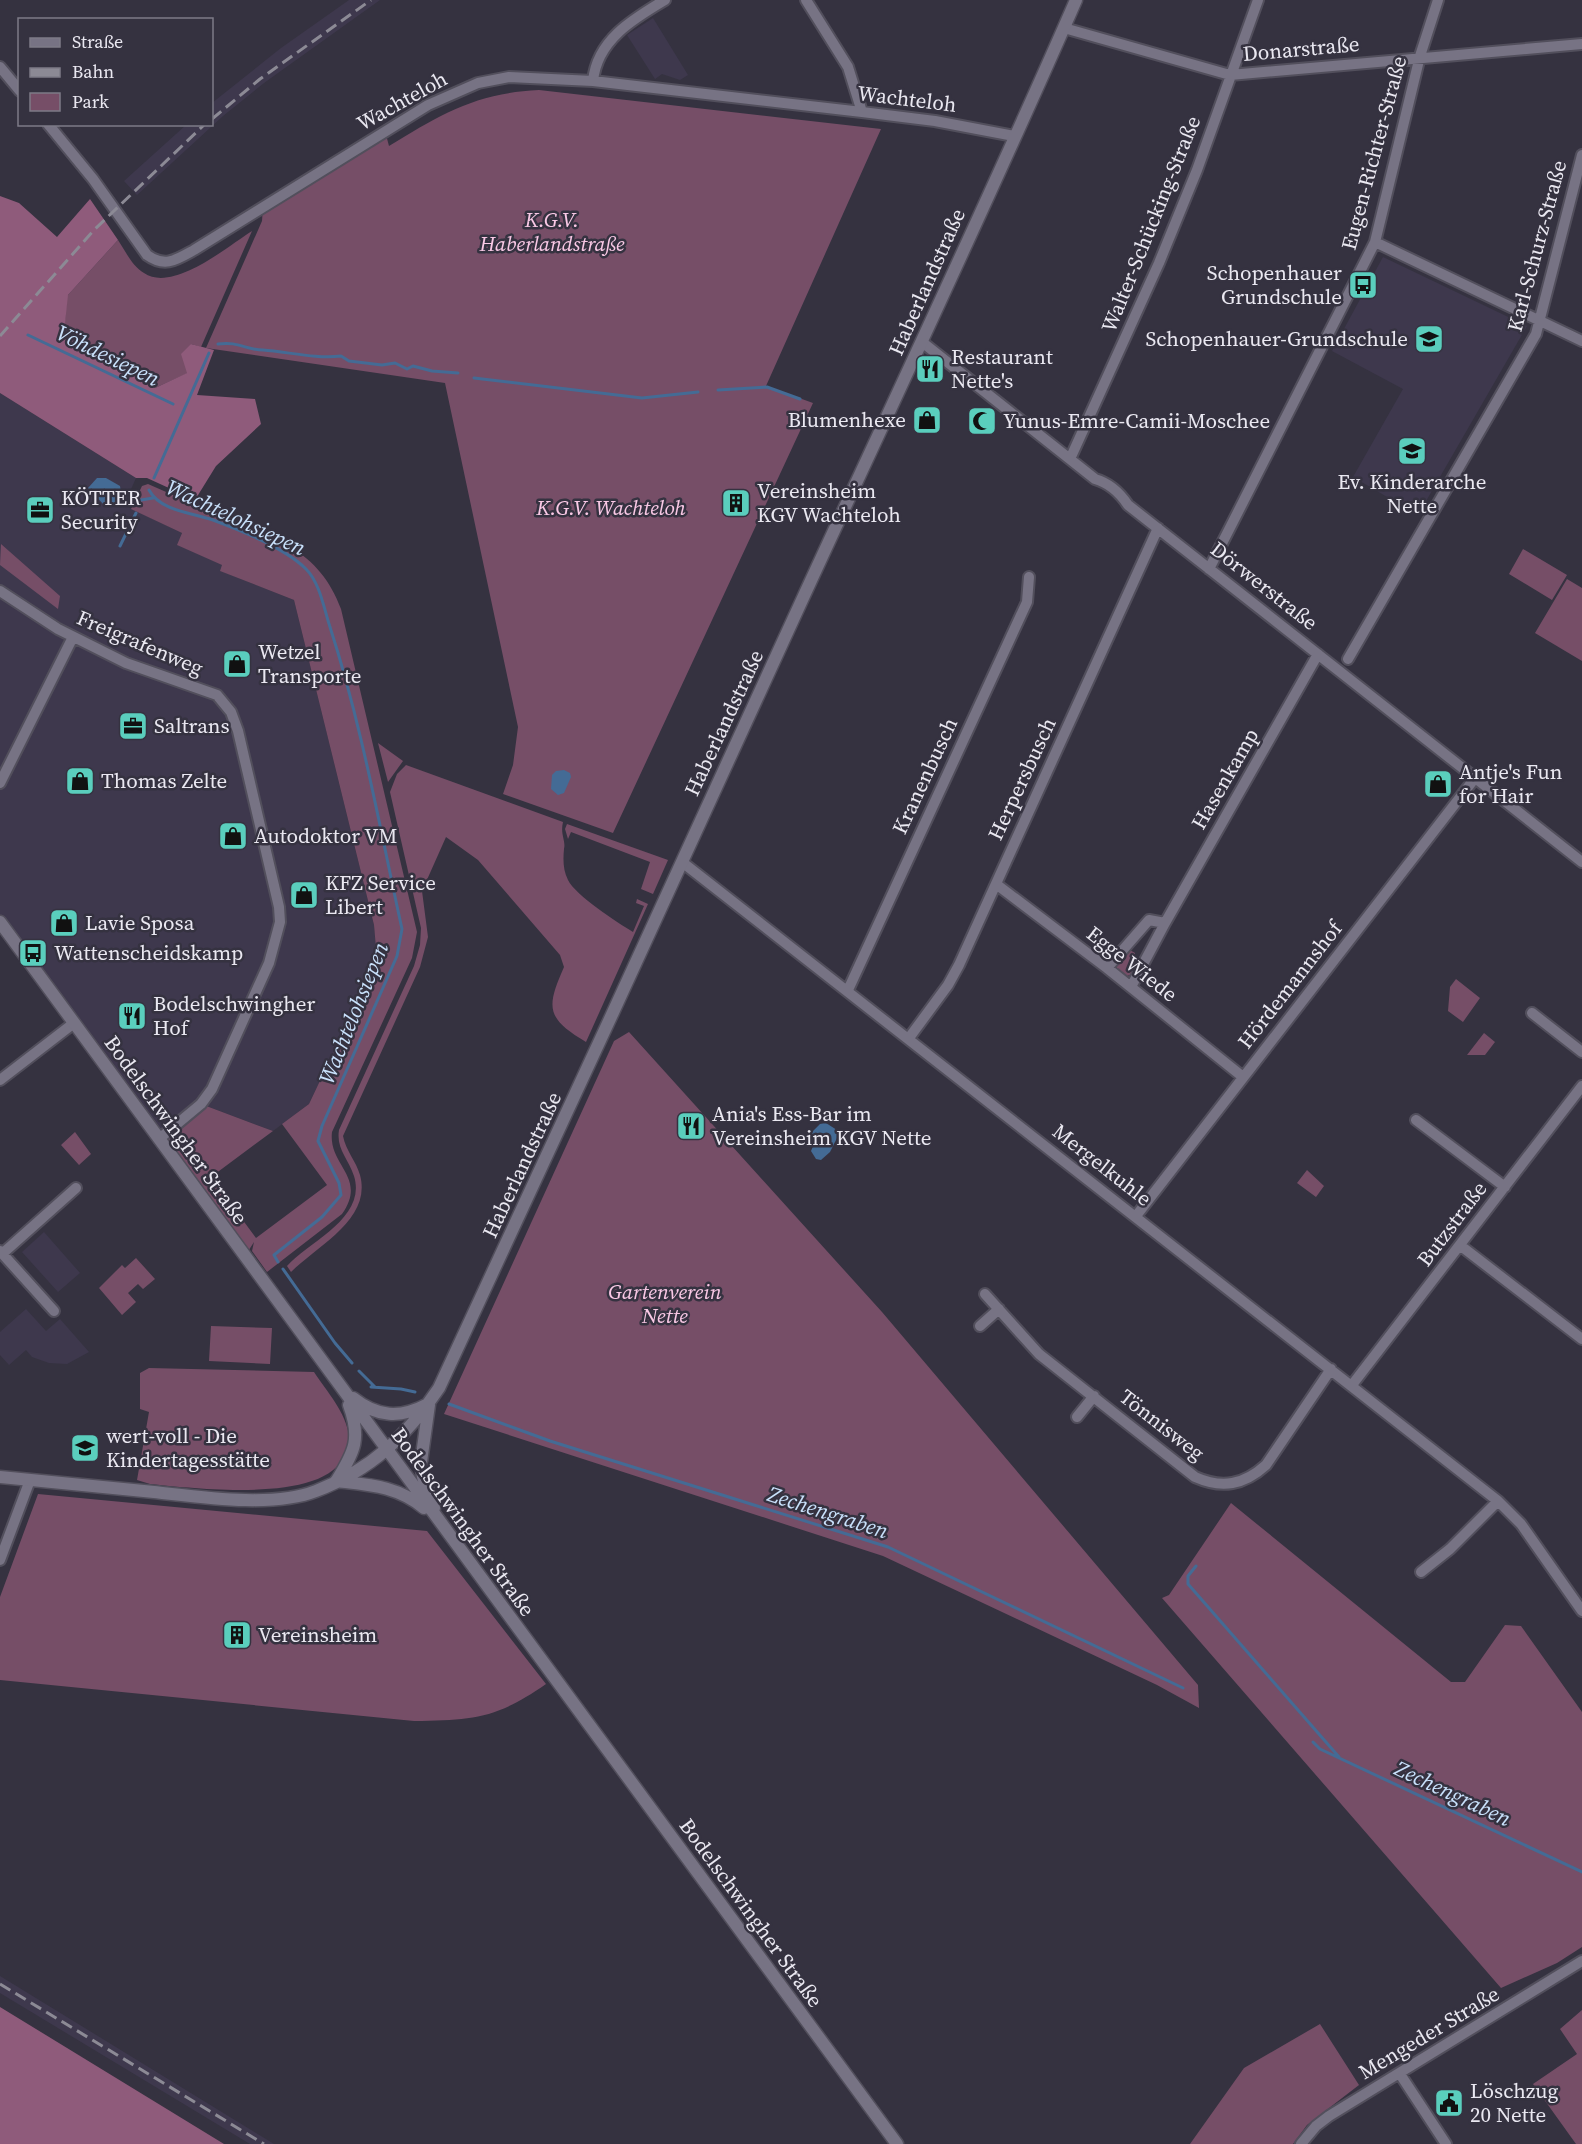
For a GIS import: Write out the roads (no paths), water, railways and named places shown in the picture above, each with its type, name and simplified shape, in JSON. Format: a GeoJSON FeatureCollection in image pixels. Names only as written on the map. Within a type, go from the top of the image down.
{"type":"FeatureCollection","features":[{"type":"Feature","properties":{"kind":"street"},"geometry":{"type":"LineString","coordinates":[[593,81],[596,63],[607,45],[631,22],[665,0]]}},
{"type":"Feature","properties":{"kind":"street"},"geometry":{"type":"LineString","coordinates":[[806,0],[848,67],[862,112]]}},
{"type":"Feature","properties":{"kind":"street","name":"Haberlandstraße"},"geometry":{"type":"LineString","coordinates":[[0,1477],[244,1499],[292,1497],[316,1491],[336,1481],[387,1450],[416,1422],[439,1388],[575,1100],[1076,0]]}},
{"type":"Feature","properties":{"kind":"street","name":"Walter-Schücking-Straße"},"geometry":{"type":"LineString","coordinates":[[1070,459],[1163,253],[1197,170],[1258,0]]}},
{"type":"Feature","properties":{"kind":"street","name":"Eugen-Richter-Straße"},"geometry":{"type":"LineString","coordinates":[[1209,569],[1375,242],[1420,56],[1438,0]]}},
{"type":"Feature","properties":{"kind":"street","name":"Donarstraße"},"geometry":{"type":"LineString","coordinates":[[1064,28],[1230,75],[1420,56],[1582,44]]}},
{"type":"Feature","properties":{"kind":"street"},"geometry":{"type":"LineString","coordinates":[[0,67],[18,89]]}},
{"type":"Feature","properties":{"kind":"street","name":"Wachteloh"},"geometry":{"type":"LineString","coordinates":[[50,126],[93,179],[147,255],[156,261],[166,263],[194,250],[446,95],[478,83],[509,77],[593,81],[862,112],[935,121],[1014,136]]}},
{"type":"Feature","properties":{"kind":"street","name":"Karl-Schurz-Straße"},"geometry":{"type":"LineString","coordinates":[[1348,659],[1523,357],[1540,322],[1582,154]]}},
{"type":"Feature","properties":{"kind":"street"},"geometry":{"type":"LineString","coordinates":[[1375,242],[1582,341]]}},
{"type":"Feature","properties":{"kind":"street","name":"Dörwerstraße"},"geometry":{"type":"LineString","coordinates":[[922,342],[1070,459],[1122,496],[1128,505],[1582,862]]}},
{"type":"Feature","properties":{"kind":"street","name":"Herpersbusch"},"geometry":{"type":"LineString","coordinates":[[909,1038],[948,985],[1158,528]]}},
{"type":"Feature","properties":{"kind":"street","name":"Kranenbusch"},"geometry":{"type":"LineString","coordinates":[[848,990],[1027,602],[1029,577]]}},
{"type":"Feature","properties":{"kind":"street","name":"Freigrafenweg"},"geometry":{"type":"LineString","coordinates":[[0,591],[74,637],[126,663],[217,695],[231,712],[238,731],[279,906],[278,937],[269,963],[212,1089],[201,1104],[159,1139]]}},
{"type":"Feature","properties":{"kind":"street"},"geometry":{"type":"LineString","coordinates":[[0,783],[74,637]]}},
{"type":"Feature","properties":{"kind":"street","name":"Hasenkamp"},"geometry":{"type":"LineString","coordinates":[[1131,987],[1318,654]]}},
{"type":"Feature","properties":{"kind":"street","name":"Hördemannshof"},"geometry":{"type":"LineString","coordinates":[[1136,1216],[1475,778]]}},
{"type":"Feature","properties":{"kind":"street","name":"Mergelkuhle"},"geometry":{"type":"LineString","coordinates":[[682,862],[1498,1501],[1521,1524],[1582,1611]]}},
{"type":"Feature","properties":{"kind":"street","name":"Egge Wiede"},"geometry":{"type":"LineString","coordinates":[[996,884],[1107,968],[1243,1077]]}},
{"type":"Feature","properties":{"kind":"street"},"geometry":{"type":"LineString","coordinates":[[1107,968],[1149,920],[1165,923]]}},
{"type":"Feature","properties":{"kind":"street","name":"Bodelschwingher Straße"},"geometry":{"type":"LineString","coordinates":[[0,922],[897,2144]]}},
{"type":"Feature","properties":{"kind":"street"},"geometry":{"type":"LineString","coordinates":[[1532,1013],[1582,1052]]}},
{"type":"Feature","properties":{"kind":"street"},"geometry":{"type":"LineString","coordinates":[[0,1080],[74,1023]]}},
{"type":"Feature","properties":{"kind":"street","name":"Butzstraße"},"geometry":{"type":"LineString","coordinates":[[1352,1385],[1582,1086]]}},
{"type":"Feature","properties":{"kind":"street"},"geometry":{"type":"LineString","coordinates":[[1416,1120],[1505,1187]]}},
{"type":"Feature","properties":{"kind":"street"},"geometry":{"type":"LineString","coordinates":[[54,1311],[1,1252],[76,1188]]}},
{"type":"Feature","properties":{"kind":"street"},"geometry":{"type":"LineString","coordinates":[[1461,1246],[1582,1340]]}},
{"type":"Feature","properties":{"kind":"street","name":"Tönnisweg"},"geometry":{"type":"LineString","coordinates":[[985,1294],[1039,1354],[1195,1477],[1218,1484],[1236,1484],[1253,1476],[1266,1465],[1331,1369]]}},
{"type":"Feature","properties":{"kind":"street"},"geometry":{"type":"LineString","coordinates":[[980,1326],[999,1309]]}},
{"type":"Feature","properties":{"kind":"street"},"geometry":{"type":"LineString","coordinates":[[344,1392],[371,1411],[390,1415],[418,1410],[429,1403]]}},
{"type":"Feature","properties":{"kind":"street"},"geometry":{"type":"LineString","coordinates":[[344,1392],[356,1424],[356,1436],[352,1455],[336,1481],[391,1488],[410,1496],[439,1520]]}},
{"type":"Feature","properties":{"kind":"street","name":"Tönnisweg"},"geometry":{"type":"LineString","coordinates":[[1077,1417],[1094,1396]]}},
{"type":"Feature","properties":{"kind":"street"},"geometry":{"type":"LineString","coordinates":[[429,1403],[421,1462],[423,1477],[439,1520]]}},
{"type":"Feature","properties":{"kind":"street"},"geometry":{"type":"LineString","coordinates":[[0,1560],[30,1480]]}},
{"type":"Feature","properties":{"kind":"street"},"geometry":{"type":"LineString","coordinates":[[1421,1572],[1450,1549],[1498,1501]]}},
{"type":"Feature","properties":{"kind":"street","name":"Mengeder Straße"},"geometry":{"type":"LineString","coordinates":[[1301,2144],[1316,2126],[1329,2116],[1582,1961]]}},
{"type":"Feature","properties":{"kind":"street"},"geometry":{"type":"LineString","coordinates":[[1400,2074],[1446,2144]]}},
{"type":"Feature","properties":{"kind":"water"},"geometry":{"type":"Polygon","coordinates":[[[97,478],[106,478],[120,486],[121,492],[116,505],[105,506],[88,488],[97,478]]]}},
{"type":"Feature","properties":{"kind":"water"},"geometry":{"type":"Polygon","coordinates":[[[564,770],[570,773],[571,777],[564,793],[558,795],[551,789],[552,775],[556,771],[564,770]]]}},
{"type":"Feature","properties":{"kind":"water"},"geometry":{"type":"Polygon","coordinates":[[[826,1123],[840,1132],[830,1152],[821,1160],[816,1159],[811,1151],[814,1144],[810,1134],[820,1124],[826,1123]]]}},
{"type":"Feature","properties":{"kind":"waterway","name":"Vöhdesiepen"},"geometry":{"type":"LineString","coordinates":[[28,335],[173,404]]}},
{"type":"Feature","properties":{"kind":"waterway","name":"Wachtelohsiepen"},"geometry":{"type":"LineString","coordinates":[[218,344],[312,356],[341,356],[349,361],[382,365],[395,363],[407,369],[413,366],[432,371],[458,373]]}},
{"type":"Feature","properties":{"kind":"waterway","name":"Wachtelohsiepen"},"geometry":{"type":"LineString","coordinates":[[154,478],[209,353]]}},
{"type":"Feature","properties":{"kind":"waterway","name":"Wachtelohsiepen"},"geometry":{"type":"LineString","coordinates":[[474,378],[642,398],[698,392]]}},
{"type":"Feature","properties":{"kind":"waterway","name":"Wachtelohsiepen"},"geometry":{"type":"LineString","coordinates":[[718,390],[767,387],[800,399]]}},
{"type":"Feature","properties":{"kind":"waterway","name":"Wachtelohsiepen"},"geometry":{"type":"LineString","coordinates":[[149,490],[161,503],[169,507],[224,524],[275,547],[306,569],[315,581],[352,702],[402,929],[397,956],[322,1126],[318,1141],[339,1183],[341,1195],[322,1217],[274,1255],[278,1262]]}},
{"type":"Feature","properties":{"kind":"waterway"},"geometry":{"type":"LineString","coordinates":[[141,500],[153,498]]}},
{"type":"Feature","properties":{"kind":"waterway"},"geometry":{"type":"LineString","coordinates":[[120,546],[136,513]]}},
{"type":"Feature","properties":{"kind":"waterway","name":"Wachtelohsiepen"},"geometry":{"type":"LineString","coordinates":[[283,1269],[335,1343],[352,1363]]}},
{"type":"Feature","properties":{"kind":"waterway","name":"Wachtelohsiepen"},"geometry":{"type":"LineString","coordinates":[[359,1371],[375,1387]]}},
{"type":"Feature","properties":{"kind":"waterway","name":"Wachtelohsiepen"},"geometry":{"type":"LineString","coordinates":[[371,1387],[415,1392]]}},
{"type":"Feature","properties":{"kind":"waterway","name":"Zechengraben"},"geometry":{"type":"LineString","coordinates":[[449,1404],[550,1441],[888,1547],[1183,1688]]}},
{"type":"Feature","properties":{"kind":"waterway"},"geometry":{"type":"LineString","coordinates":[[1196,1566],[1188,1576],[1188,1584],[1339,1757]]}},
{"type":"Feature","properties":{"kind":"waterway","name":"Zechengraben"},"geometry":{"type":"LineString","coordinates":[[1313,1742],[1320,1749],[1582,1872]]}},
{"type":"Feature","properties":{"kind":"railway"},"geometry":{"type":"LineString","coordinates":[[213,118],[260,79],[371,0]]}},
{"type":"Feature","properties":{"kind":"railway"},"geometry":{"type":"LineString","coordinates":[[0,336],[94,230],[203,126]]}},
{"type":"Feature","properties":{"kind":"railway"},"geometry":{"type":"LineString","coordinates":[[0,1984],[264,2144]]}},
{"type":"Feature","properties":{"kind":"place","name":"Schopenhauer Grundschule"},"geometry":{"type":"Point","coordinates":[1363,285]}},
{"type":"Feature","properties":{"kind":"place","name":"Schopenhauer-Grundschule"},"geometry":{"type":"Point","coordinates":[1429,339]}},
{"type":"Feature","properties":{"kind":"place","name":"Restaurant Nette's"},"geometry":{"type":"Point","coordinates":[930,369]}},
{"type":"Feature","properties":{"kind":"place","name":"Blumenhexe"},"geometry":{"type":"Point","coordinates":[927,420]}},
{"type":"Feature","properties":{"kind":"place","name":"Yunus-Emre-Camii-Moschee"},"geometry":{"type":"Point","coordinates":[982,421]}},
{"type":"Feature","properties":{"kind":"place","name":"Ev. Kinderarche Nette"},"geometry":{"type":"Point","coordinates":[1412,451]}},
{"type":"Feature","properties":{"kind":"place","name":"Vereinsheim KGV Wachteloh"},"geometry":{"type":"Point","coordinates":[736,503]}},
{"type":"Feature","properties":{"kind":"place","name":"KÖTTER Security"},"geometry":{"type":"Point","coordinates":[40,510]}},
{"type":"Feature","properties":{"kind":"place","name":"Wetzel Transporte"},"geometry":{"type":"Point","coordinates":[237,664]}},
{"type":"Feature","properties":{"kind":"place","name":"Saltrans"},"geometry":{"type":"Point","coordinates":[133,726]}},
{"type":"Feature","properties":{"kind":"place","name":"Thomas Zelte"},"geometry":{"type":"Point","coordinates":[80,781]}},
{"type":"Feature","properties":{"kind":"place","name":"Antje's Fun for Hair"},"geometry":{"type":"Point","coordinates":[1438,784]}},
{"type":"Feature","properties":{"kind":"place","name":"Autodoktor VM"},"geometry":{"type":"Point","coordinates":[233,836]}},
{"type":"Feature","properties":{"kind":"place","name":"KFZ Service Libert"},"geometry":{"type":"Point","coordinates":[304,895]}},
{"type":"Feature","properties":{"kind":"place","name":"Lavie Sposa"},"geometry":{"type":"Point","coordinates":[64,923]}},
{"type":"Feature","properties":{"kind":"place","name":"Wattenscheidskamp"},"geometry":{"type":"Point","coordinates":[33,953]}},
{"type":"Feature","properties":{"kind":"place","name":"Bodelschwingher Hof"},"geometry":{"type":"Point","coordinates":[132,1016]}},
{"type":"Feature","properties":{"kind":"place","name":"Ania's Ess-Bar im Vereinsheim KGV Nette"},"geometry":{"type":"Point","coordinates":[691,1126]}},
{"type":"Feature","properties":{"kind":"place","name":"wert-voll - Die Kindertagesstätte"},"geometry":{"type":"Point","coordinates":[85,1448]}},
{"type":"Feature","properties":{"kind":"place","name":"Vereinsheim"},"geometry":{"type":"Point","coordinates":[237,1635]}},
{"type":"Feature","properties":{"kind":"place","name":"Löschzug 20 Nette"},"geometry":{"type":"Point","coordinates":[1449,2103]}},
{"type":"Feature","properties":{"kind":"park label","name":"K.G.V. Haberlandstraße"},"geometry":{"type":"Point","coordinates":[552,232]}},
{"type":"Feature","properties":{"kind":"park label","name":"K.G.V. Wachteloh"},"geometry":{"type":"Point","coordinates":[611,508]}},
{"type":"Feature","properties":{"kind":"park label","name":"Gartenverein Nette"},"geometry":{"type":"Point","coordinates":[665,1304]}}]}
